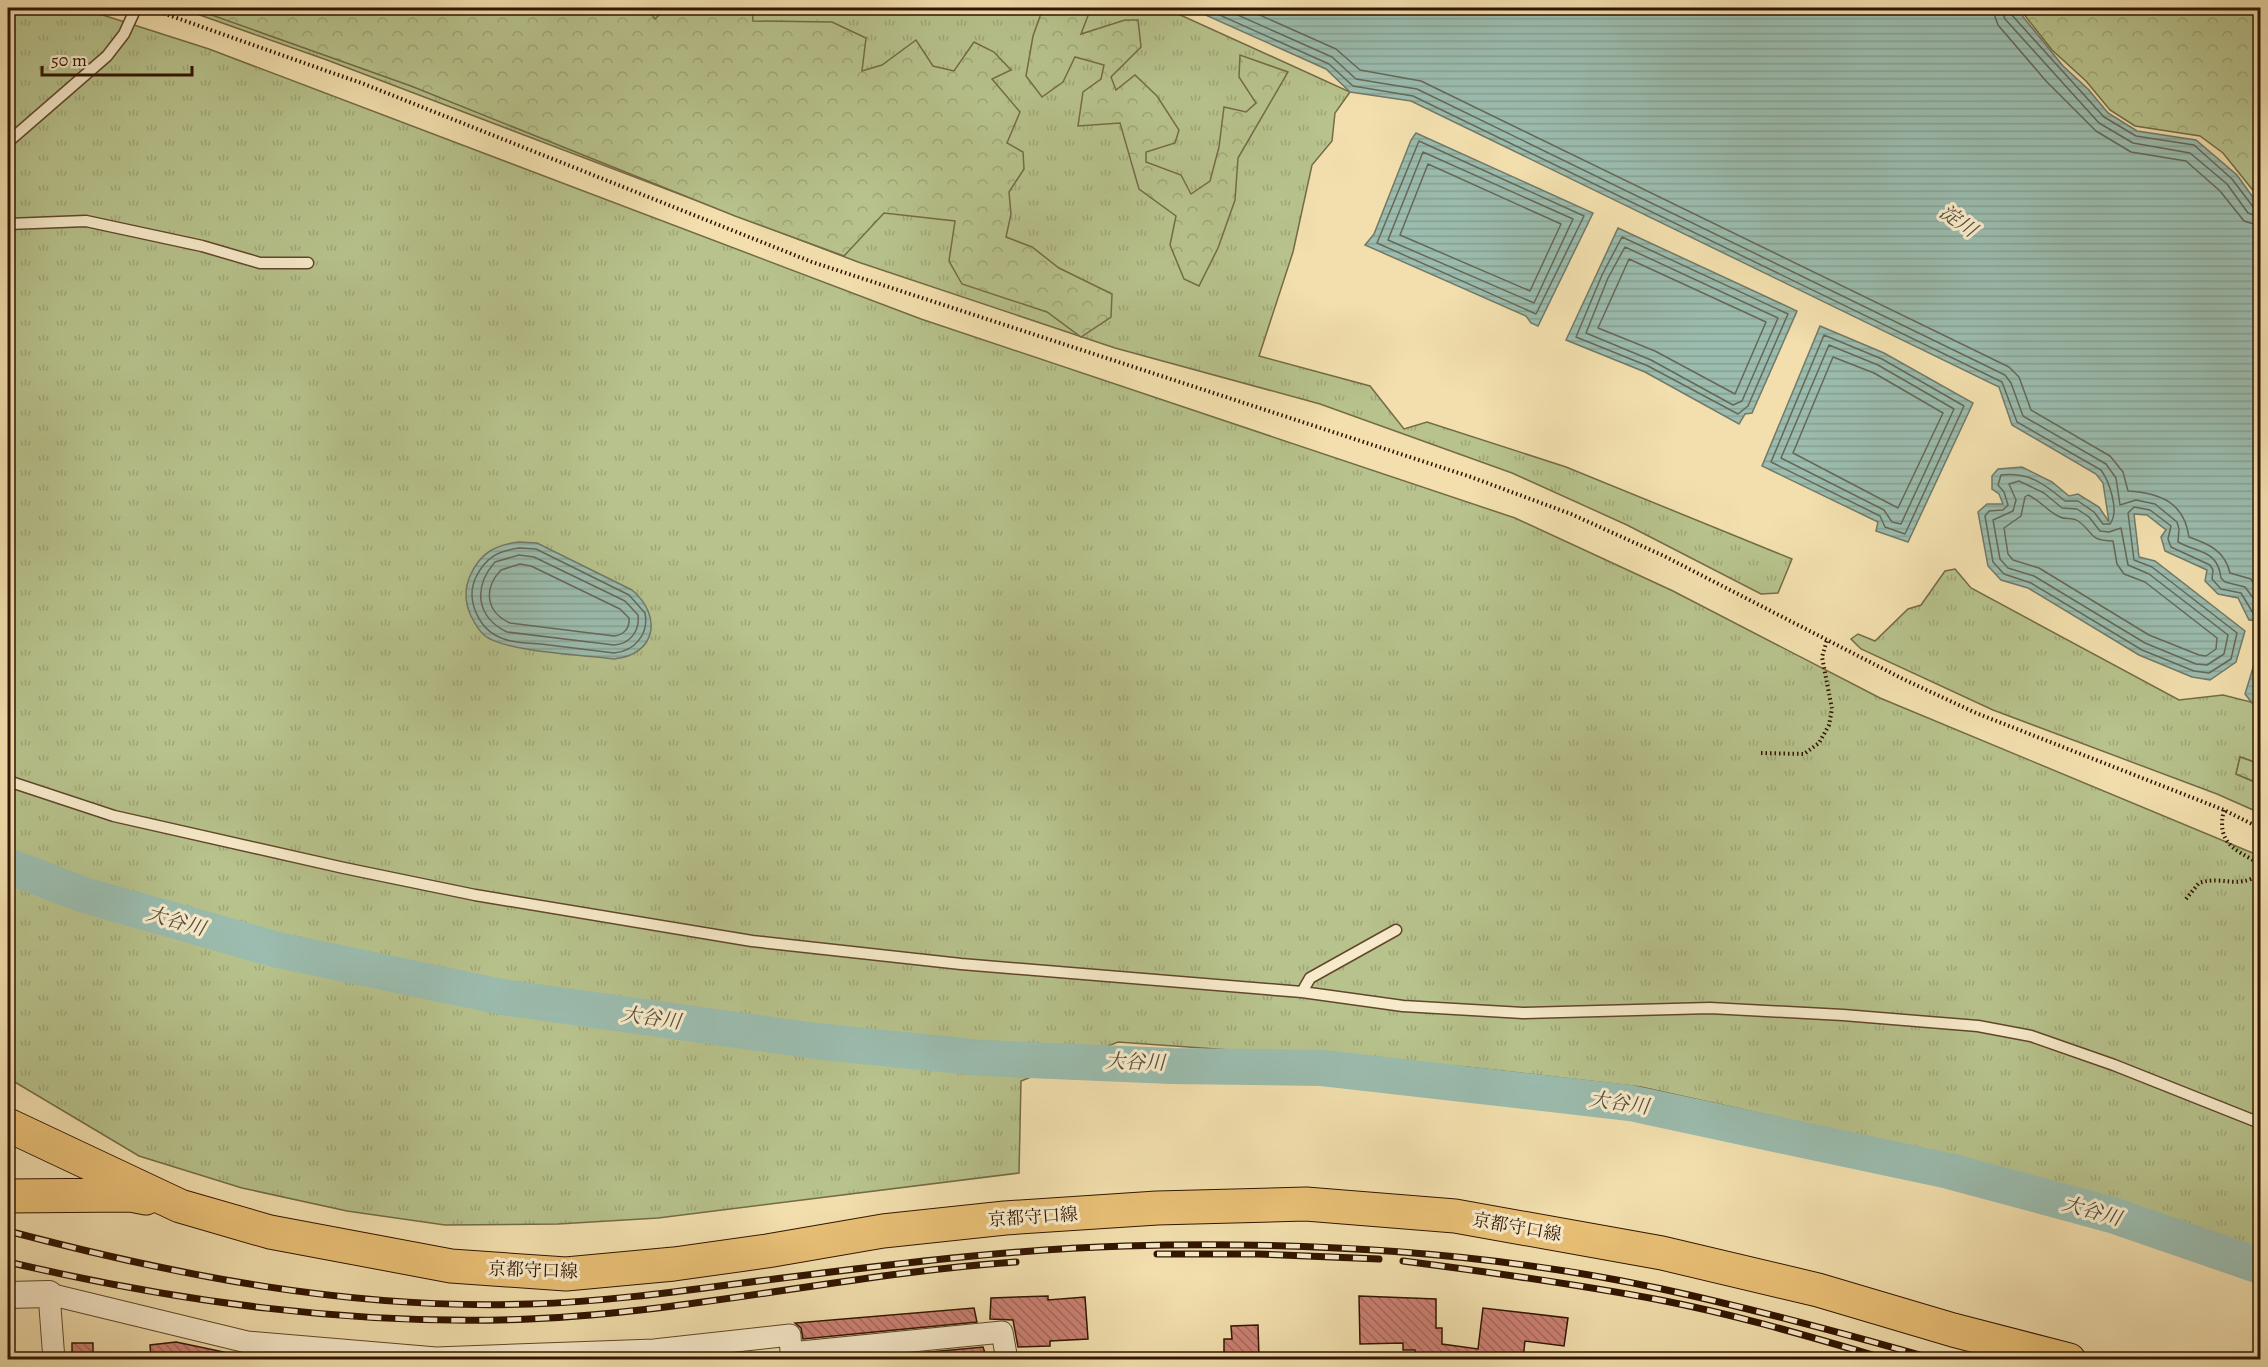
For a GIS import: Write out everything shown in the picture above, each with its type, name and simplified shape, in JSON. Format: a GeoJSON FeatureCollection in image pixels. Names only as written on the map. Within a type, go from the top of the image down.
{"type":"FeatureCollection","features":[{"type":"Feature","properties":{"kind":"main road","name":"京都守口線"},"geometry":{"type":"LineString","coordinates":[[8,1125],[180,1206],[270,1232],[451,1266],[566,1274],[674,1264],[883,1231],[1122,1210],[1306,1204],[1455,1216],[1662,1253],[1774,1279],[2069,1359]]}},
{"type":"Feature","properties":{"kind":"main road"},"geometry":{"type":"LineString","coordinates":[[8,1196],[131,1195],[180,1206]]}},
{"type":"Feature","properties":{"kind":"street"},"geometry":{"type":"LineString","coordinates":[[8,1295],[50,1294],[248,1351],[436,1358],[654,1350],[790,1335],[791,1353],[1002,1332],[1007,1359]]}},
{"type":"Feature","properties":{"kind":"street"},"geometry":{"type":"LineString","coordinates":[[50,1294],[54,1359]]}},
{"type":"Feature","properties":{"kind":"lane"},"geometry":{"type":"LineString","coordinates":[[8,142],[107,56],[124,34],[136,8]]}},
{"type":"Feature","properties":{"kind":"lane"},"geometry":{"type":"LineString","coordinates":[[8,224],[86,221],[202,246],[260,263],[308,263]]}},
{"type":"Feature","properties":{"kind":"lane"},"geometry":{"type":"LineString","coordinates":[[8,781],[114,816],[312,861],[474,895],[652,927],[752,941],[961,964],[1302,992],[1403,1006],[1523,1013],[1710,1008],[1843,1015],[1978,1026],[2031,1036],[2114,1065],[2260,1123]]}},
{"type":"Feature","properties":{"kind":"lane"},"geometry":{"type":"LineString","coordinates":[[1302,992],[1310,978],[1396,930]]}},
{"type":"Feature","properties":{"kind":"path"},"geometry":{"type":"LineString","coordinates":[[147,8],[364,84],[812,262],[1460,473],[1571,514],[1664,556],[1976,713],[2224,810],[2260,828]]}},
{"type":"Feature","properties":{"kind":"path"},"geometry":{"type":"LineString","coordinates":[[1761,753],[1804,754],[1819,743],[1829,725],[1832,709],[1822,657],[1827,640]]}},
{"type":"Feature","properties":{"kind":"path"},"geometry":{"type":"LineString","coordinates":[[2224,810],[2222,822],[2232,849],[2259,862],[2260,867]]}},
{"type":"Feature","properties":{"kind":"path"},"geometry":{"type":"LineString","coordinates":[[2186,899],[2199,883],[2218,880],[2249,882],[2260,874]]}},
{"type":"Feature","properties":{"kind":"green space"},"geometry":{"type":"Polygon","coordinates":[[[8,8],[81,8],[209,49],[921,319],[1515,518],[1673,591],[1880,698],[2260,856],[2260,1251],[1979,1162],[1641,1087],[1466,1067],[1118,1042],[1021,1081],[1019,1173],[658,1218],[558,1224],[445,1225],[347,1211],[242,1188],[139,1156],[8,1078],[8,8]]]}},
{"type":"Feature","properties":{"kind":"green space"},"geometry":{"type":"Polygon","coordinates":[[[180,8],[1165,8],[1350,92],[1335,113],[1332,141],[1312,165],[1293,252],[1259,356],[1370,386],[1404,429],[1427,422],[1566,467],[1792,559],[1778,593],[1761,594],[1627,525],[1512,473],[1320,404],[1115,348],[858,262],[327,60],[180,8]]]}},
{"type":"Feature","properties":{"kind":"green space"},"geometry":{"type":"Polygon","coordinates":[[[192,8],[647,8],[655,19],[666,8],[752,8],[753,21],[832,22],[866,38],[862,71],[882,65],[916,40],[933,66],[954,71],[974,42],[994,52],[1011,70],[992,79],[1020,112],[1007,143],[1023,152],[1024,169],[1009,192],[1011,214],[1006,237],[1032,247],[1059,268],[1112,294],[1111,317],[1081,337],[1047,312],[962,284],[949,261],[955,221],[884,213],[844,256],[735,216],[411,86],[192,8]]]}},
{"type":"Feature","properties":{"kind":"green space"},"geometry":{"type":"Polygon","coordinates":[[[1043,8],[1100,8],[1089,13],[1081,34],[1125,20],[1138,20],[1141,47],[1111,77],[1116,90],[1135,75],[1157,96],[1179,130],[1175,143],[1146,152],[1146,162],[1181,175],[1191,194],[1210,181],[1219,147],[1224,107],[1246,112],[1256,103],[1239,77],[1240,55],[1288,72],[1238,158],[1235,200],[1218,248],[1199,286],[1184,279],[1170,245],[1176,216],[1139,189],[1120,123],[1078,126],[1083,92],[1101,79],[1104,65],[1075,57],[1063,82],[1042,97],[1026,76],[1033,36],[1043,8]]]}},
{"type":"Feature","properties":{"kind":"green space"},"geometry":{"type":"Polygon","coordinates":[[[2019,8],[2260,8],[2260,199],[2223,153],[2200,136],[2135,126],[2110,110],[2086,81],[2052,50],[2019,8]]]}},
{"type":"Feature","properties":{"kind":"green space"},"geometry":{"type":"Polygon","coordinates":[[[1955,569],[1971,588],[2179,700],[2223,695],[2259,704],[2260,764],[2240,757],[2236,774],[2260,784],[2260,813],[2217,794],[1993,710],[1861,649],[1851,639],[1858,634],[1875,641],[1908,609],[1921,605],[1945,571],[1955,569]]]}},
{"type":"Feature","properties":{"kind":"green space"},"geometry":{"type":"Polygon","coordinates":[[[2240,757],[2260,764],[2260,784],[2236,774],[2240,757]]]}},
{"type":"Feature","properties":{"kind":"water","name":"淀川"},"geometry":{"type":"Polygon","coordinates":[[[1190,8],[2010,8],[2020,13],[2063,66],[2088,89],[2108,113],[2137,131],[2196,140],[2237,175],[2260,207],[2260,621],[2249,620],[2238,598],[2218,594],[2205,581],[2207,570],[2165,551],[2161,537],[2166,530],[2147,515],[2134,514],[2139,557],[2155,561],[2245,631],[2236,662],[2210,680],[2192,677],[2139,655],[2028,588],[2001,580],[1988,566],[1978,512],[1987,504],[2003,504],[1999,494],[1992,489],[1992,476],[1998,469],[2022,467],[2052,482],[2069,496],[2078,494],[2099,507],[2109,522],[2103,483],[2096,474],[2012,425],[1999,387],[1411,101],[1350,92],[1326,69],[1190,8]]]}},
{"type":"Feature","properties":{"kind":"water"},"geometry":{"type":"Polygon","coordinates":[[[1416,133],[1593,213],[1538,326],[1531,323],[1526,316],[1365,245],[1374,234],[1411,140],[1416,133]]]}},
{"type":"Feature","properties":{"kind":"water"},"geometry":{"type":"Polygon","coordinates":[[[1618,228],[1797,311],[1752,413],[1745,414],[1739,424],[1645,372],[1566,340],[1618,228]]]}},
{"type":"Feature","properties":{"kind":"water"},"geometry":{"type":"Polygon","coordinates":[[[1820,326],[1884,353],[1973,403],[1908,542],[1876,531],[1878,522],[1762,466],[1820,326]]]}},
{"type":"Feature","properties":{"kind":"water"},"geometry":{"type":"Polygon","coordinates":[[[519,542],[537,543],[632,590],[642,600],[651,622],[646,642],[639,650],[628,656],[614,659],[526,649],[494,641],[484,635],[467,606],[468,581],[478,561],[489,552],[503,545],[519,542]]]}},
{"type":"Feature","properties":{"kind":"water"},"geometry":{"type":"Polygon","coordinates":[[[2260,645],[2260,713],[2245,694],[2260,645]]]}},
{"type":"Feature","properties":{"kind":"building"},"geometry":{"type":"Polygon","coordinates":[[[1048,1296],[1048,1300],[1085,1297],[1088,1339],[1050,1341],[1050,1346],[1018,1347],[1013,1320],[990,1319],[991,1298],[1048,1296]]]}},
{"type":"Feature","properties":{"kind":"building"},"geometry":{"type":"Polygon","coordinates":[[[1359,1296],[1436,1299],[1436,1328],[1442,1328],[1442,1344],[1478,1349],[1483,1308],[1568,1318],[1564,1346],[1525,1341],[1523,1359],[1416,1359],[1415,1350],[1403,1350],[1403,1343],[1360,1344],[1359,1296]]]}},
{"type":"Feature","properties":{"kind":"building"},"geometry":{"type":"Polygon","coordinates":[[[974,1308],[977,1322],[803,1339],[801,1328],[795,1323],[974,1308]]]}},
{"type":"Feature","properties":{"kind":"building"},"geometry":{"type":"Polygon","coordinates":[[[1258,1325],[1259,1359],[1224,1359],[1224,1339],[1232,1339],[1231,1326],[1258,1325]]]}},
{"type":"Feature","properties":{"kind":"building"},"geometry":{"type":"Polygon","coordinates":[[[176,1342],[224,1352],[223,1359],[151,1359],[150,1345],[176,1342]]]}},
{"type":"Feature","properties":{"kind":"building"},"geometry":{"type":"Polygon","coordinates":[[[72,1343],[93,1343],[93,1359],[72,1359],[72,1343]]]}},
{"type":"Feature","properties":{"kind":"building"},"geometry":{"type":"Polygon","coordinates":[[[983,1347],[987,1359],[854,1359],[983,1347]]]}},
{"type":"Feature","properties":{"kind":"waterway","name":"大谷川"},"geometry":{"type":"LineString","coordinates":[[8,866],[84,895],[278,950],[502,997],[815,1041],[982,1058],[1172,1066],[1322,1068],[1630,1103],[1949,1171],[2112,1215],[2260,1266]]}},
{"type":"Feature","properties":{"kind":"railway"},"geometry":{"type":"LineString","coordinates":[[8,1231],[136,1262],[266,1287],[397,1301],[463,1304],[530,1304],[607,1299],[929,1260],[1076,1248],[1260,1245],[1395,1251],[1529,1266],[1662,1289],[1800,1322],[1937,1360]]}},
{"type":"Feature","properties":{"kind":"railway"},"geometry":{"type":"LineString","coordinates":[[1157,1254],[1258,1254],[1379,1259]]}},
{"type":"Feature","properties":{"kind":"railway"},"geometry":{"type":"LineString","coordinates":[[1403,1261],[1660,1300],[1747,1320],[1890,1360]]}},
{"type":"Feature","properties":{"kind":"railway"},"geometry":{"type":"LineString","coordinates":[[8,1262],[137,1289],[266,1308],[331,1315],[463,1320],[529,1319],[651,1309],[955,1267],[1016,1262]]}}]}
